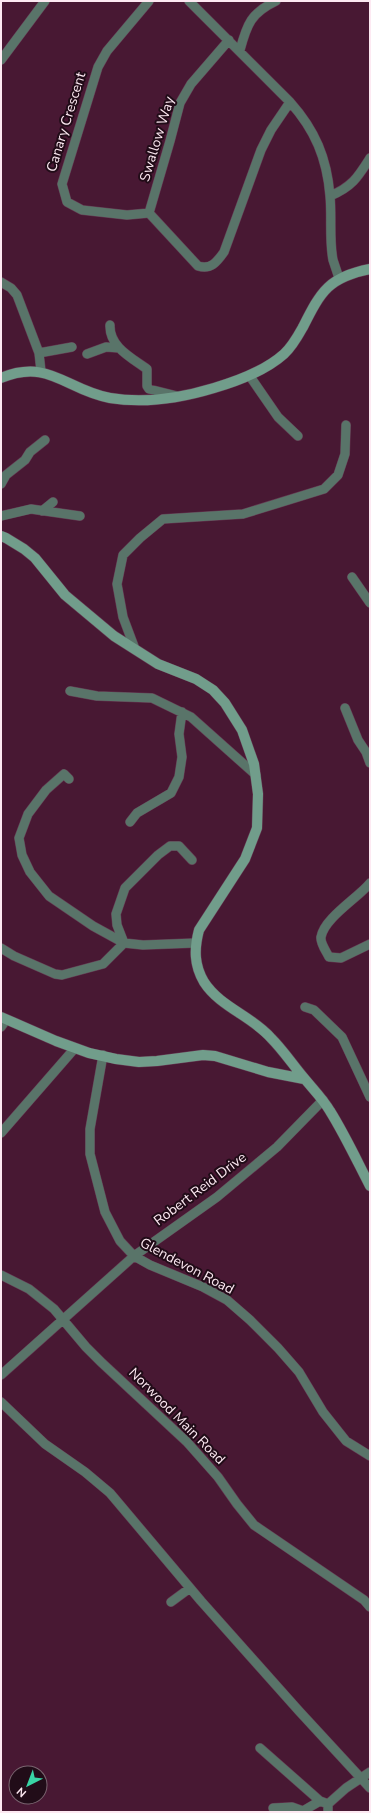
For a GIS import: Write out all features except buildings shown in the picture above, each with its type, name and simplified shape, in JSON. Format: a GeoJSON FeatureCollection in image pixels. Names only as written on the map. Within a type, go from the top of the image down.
{"type":"FeatureCollection","features":[{"type":"Feature","properties":{"kind":"street"},"geometry":{"type":"LineString","coordinates":[[1,60],[45,1]]}},
{"type":"Feature","properties":{"kind":"street","name":"Canary Crescent"},"geometry":{"type":"LineString","coordinates":[[149,1],[107,51],[98,67],[62,184],[68,202],[82,210],[127,215],[149,213]]}},
{"type":"Feature","properties":{"kind":"street"},"geometry":{"type":"LineString","coordinates":[[189,1],[240,50],[301,114],[321,149],[327,172],[330,196],[333,260],[339,278]]}},
{"type":"Feature","properties":{"kind":"street"},"geometry":{"type":"LineString","coordinates":[[240,50],[250,20],[259,10],[276,1]]}},
{"type":"Feature","properties":{"kind":"street","name":"Swallow Way"},"geometry":{"type":"LineString","coordinates":[[149,213],[180,103],[191,84],[229,40]]}},
{"type":"Feature","properties":{"kind":"street"},"geometry":{"type":"LineString","coordinates":[[149,213],[198,266],[205,268],[214,265],[224,252],[261,150],[271,130],[290,102]]}},
{"type":"Feature","properties":{"kind":"street"},"geometry":{"type":"LineString","coordinates":[[330,196],[343,191],[354,182],[370,158]]}},
{"type":"Feature","properties":{"kind":"street"},"geometry":{"type":"LineString","coordinates":[[1,378],[12,373],[41,371],[93,393],[109,398],[151,400],[178,397],[215,388],[261,370],[285,354],[300,333],[312,308],[327,287],[339,278],[351,273],[370,269]]}},
{"type":"Feature","properties":{"kind":"street"},"geometry":{"type":"LineString","coordinates":[[1,282],[11,288],[17,295],[39,353],[41,371]]}},
{"type":"Feature","properties":{"kind":"street"},"geometry":{"type":"LineString","coordinates":[[110,325],[110,335],[119,348],[136,363],[147,369],[147,386],[149,389],[178,397]]}},
{"type":"Feature","properties":{"kind":"street"},"geometry":{"type":"LineString","coordinates":[[39,353],[72,347]]}},
{"type":"Feature","properties":{"kind":"street"},"geometry":{"type":"LineString","coordinates":[[87,354],[106,347],[119,348]]}},
{"type":"Feature","properties":{"kind":"street"},"geometry":{"type":"LineString","coordinates":[[249,375],[278,417],[298,436]]}},
{"type":"Feature","properties":{"kind":"street"},"geometry":{"type":"LineString","coordinates":[[135,648],[123,617],[117,584],[123,555],[140,538],[164,519],[243,514],[324,489],[338,475],[345,454],[346,425]]}},
{"type":"Feature","properties":{"kind":"street"},"geometry":{"type":"LineString","coordinates":[[1,484],[6,475],[25,460],[30,452],[45,440]]}},
{"type":"Feature","properties":{"kind":"street"},"geometry":{"type":"LineString","coordinates":[[42,511],[53,502]]}},
{"type":"Feature","properties":{"kind":"street"},"geometry":{"type":"LineString","coordinates":[[1,516],[31,509],[80,516]]}},
{"type":"Feature","properties":{"kind":"street"},"geometry":{"type":"LineString","coordinates":[[1,536],[24,549],[35,558],[65,595],[114,636],[158,664],[196,678],[213,690],[225,703],[247,742],[254,764],[258,794],[257,828],[245,860],[199,930],[195,943],[195,957],[199,971],[204,982],[222,1000],[250,1019],[271,1037],[304,1079],[323,1100],[370,1186]]}},
{"type":"Feature","properties":{"kind":"street"},"geometry":{"type":"LineString","coordinates":[[352,577],[370,603]]}},
{"type":"Feature","properties":{"kind":"street"},"geometry":{"type":"LineString","coordinates":[[70,691],[97,696],[152,698],[191,717],[256,775]]}},
{"type":"Feature","properties":{"kind":"street"},"geometry":{"type":"LineString","coordinates":[[345,708],[358,740],[366,752],[370,763]]}},
{"type":"Feature","properties":{"kind":"street"},"geometry":{"type":"LineString","coordinates":[[130,822],[136,813],[171,793],[178,777],[182,757],[179,734],[182,712]]}},
{"type":"Feature","properties":{"kind":"street"},"geometry":{"type":"LineString","coordinates":[[69,779],[64,774],[46,790],[28,814],[19,838],[22,856],[30,872],[49,896],[93,926],[124,943],[143,945],[195,943]]}},
{"type":"Feature","properties":{"kind":"street"},"geometry":{"type":"LineString","coordinates":[[124,943],[116,914],[125,888],[170,846],[179,846],[192,860]]}},
{"type":"Feature","properties":{"kind":"street"},"geometry":{"type":"LineString","coordinates":[[370,883],[365,890],[346,904],[325,928],[321,937],[322,943],[329,957],[341,958],[370,944]]}},
{"type":"Feature","properties":{"kind":"street"},"geometry":{"type":"LineString","coordinates":[[1,948],[14,956],[55,974],[62,975],[103,964],[124,943]]}},
{"type":"Feature","properties":{"kind":"street"},"geometry":{"type":"LineString","coordinates":[[305,1007],[314,1010],[342,1038],[370,1096]]}},
{"type":"Feature","properties":{"kind":"street"},"geometry":{"type":"LineString","coordinates":[[3,1021],[89,1053],[116,1059],[139,1062],[157,1062],[203,1054],[215,1056],[268,1072],[304,1079]]}},
{"type":"Feature","properties":{"kind":"street"},"geometry":{"type":"LineString","coordinates":[[1,1133],[75,1048]]}},
{"type":"Feature","properties":{"kind":"street","name":"Glendevon Road"},"geometry":{"type":"LineString","coordinates":[[103,1055],[90,1129],[90,1154],[105,1212],[120,1241],[134,1256],[150,1265],[203,1287],[226,1300],[250,1320],[278,1348],[298,1372],[323,1412],[346,1441],[370,1456]]}},
{"type":"Feature","properties":{"kind":"street","name":"Robert Reid Drive"},"geometry":{"type":"LineString","coordinates":[[1,1376],[134,1256],[217,1197],[277,1147],[323,1100]]}},
{"type":"Feature","properties":{"kind":"street","name":"Norwood Main Road"},"geometry":{"type":"LineString","coordinates":[[1,1275],[29,1289],[54,1309],[62,1320],[101,1362],[187,1442],[218,1477],[236,1504],[254,1525],[364,1600],[370,1606]]}},
{"type":"Feature","properties":{"kind":"street"},"geometry":{"type":"LineString","coordinates":[[1,1402],[45,1444],[85,1472],[110,1493],[190,1588],[299,1711],[370,1788]]}},
{"type":"Feature","properties":{"kind":"street"},"geometry":{"type":"LineString","coordinates":[[170,1602],[190,1588]]}},
{"type":"Feature","properties":{"kind":"street"},"geometry":{"type":"LineString","coordinates":[[260,1748],[325,1806]]}},
{"type":"Feature","properties":{"kind":"street"},"geometry":{"type":"LineString","coordinates":[[273,1808],[292,1807],[303,1811],[325,1806],[346,1788],[362,1779],[370,1772]]}}]}
